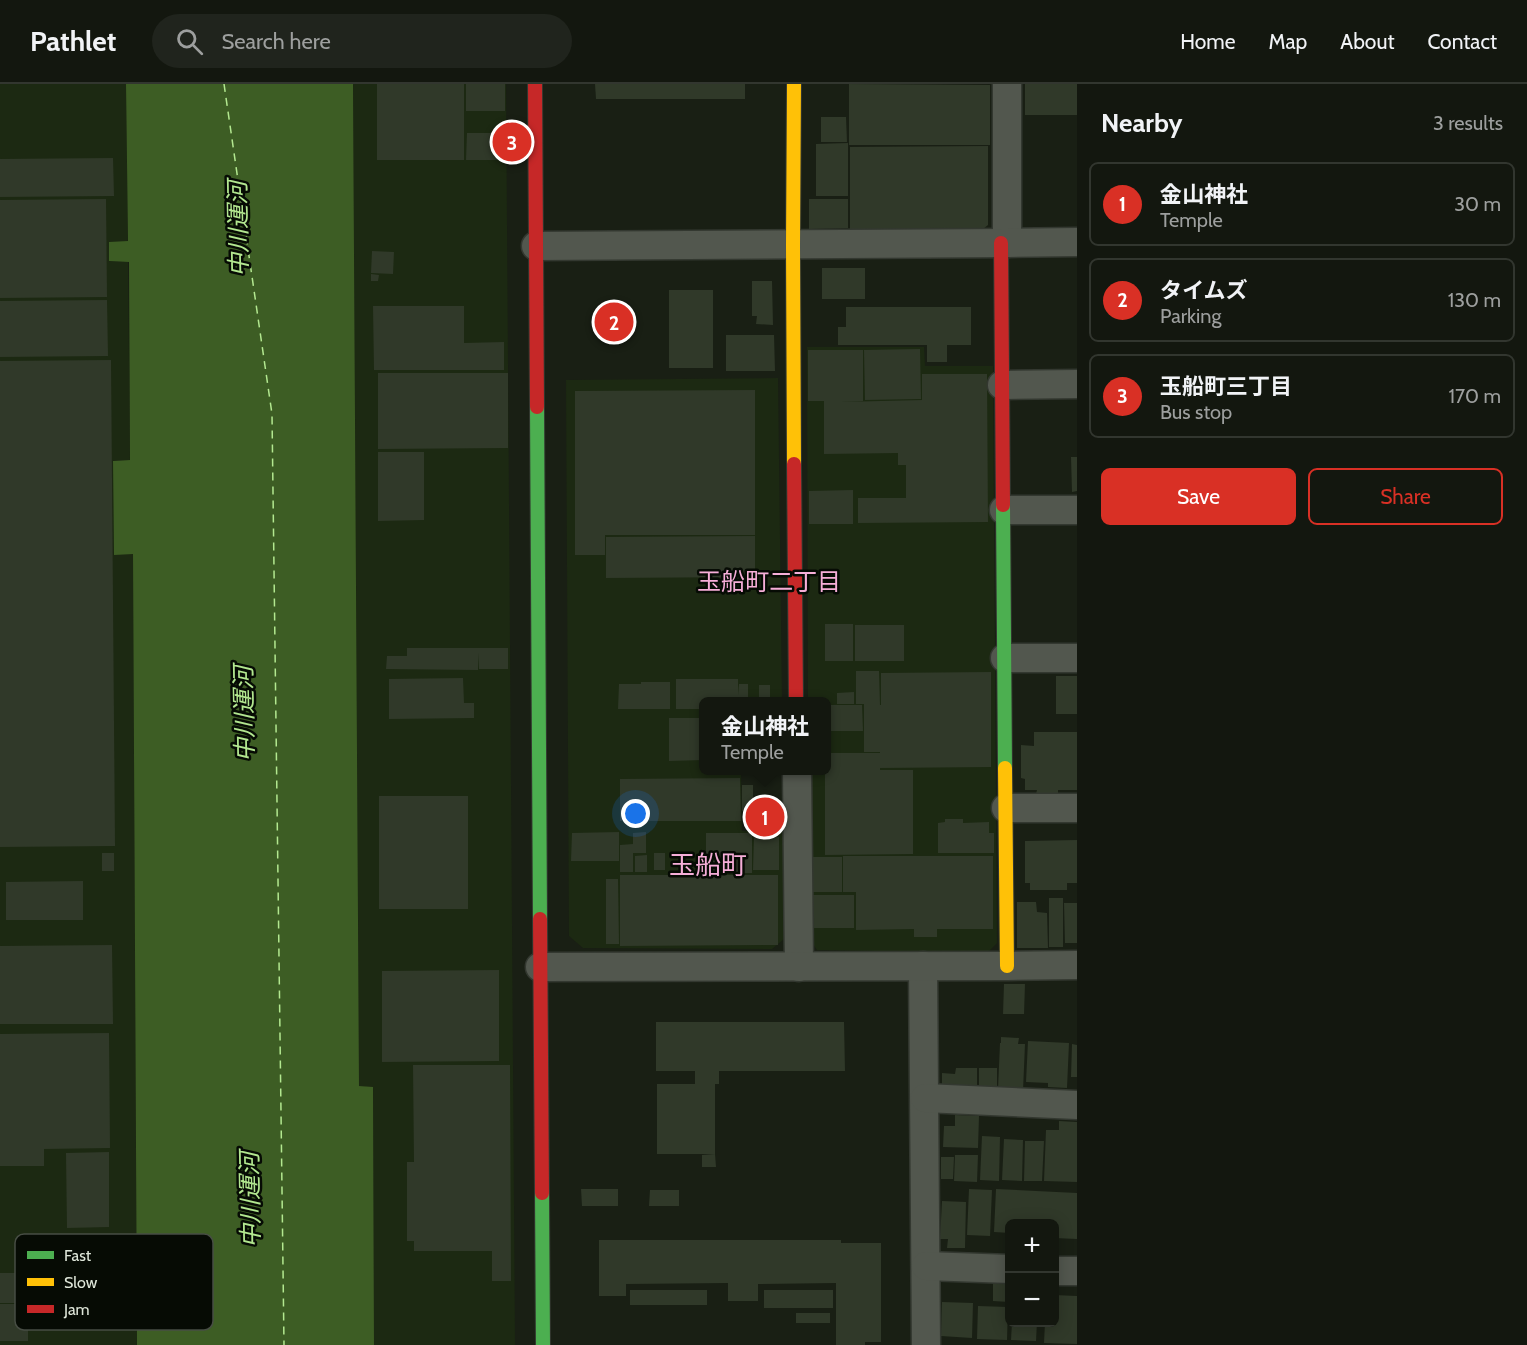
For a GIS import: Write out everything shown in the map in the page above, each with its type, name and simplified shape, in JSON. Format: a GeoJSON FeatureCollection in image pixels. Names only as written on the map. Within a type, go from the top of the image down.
{"type":"FeatureCollection","features":[{"type":"Feature","properties":{"kind":"street"},"geometry":{"type":"LineString","coordinates":[[534,84],[543,1345]]}},
{"type":"Feature","properties":{"kind":"street"},"geometry":{"type":"LineString","coordinates":[[794,84],[796,697]]}},
{"type":"Feature","properties":{"kind":"street"},"geometry":{"type":"LineString","coordinates":[[1007,84],[1002,385],[1007,966]]}},
{"type":"Feature","properties":{"kind":"street"},"geometry":{"type":"LineString","coordinates":[[536,246],[1077,242]]}},
{"type":"Feature","properties":{"kind":"street"},"geometry":{"type":"LineString","coordinates":[[1002,385],[1077,384]]}},
{"type":"Feature","properties":{"kind":"street"},"geometry":{"type":"LineString","coordinates":[[1004,510],[1077,510]]}},
{"type":"Feature","properties":{"kind":"street"},"geometry":{"type":"LineString","coordinates":[[1005,658],[1077,658]]}},
{"type":"Feature","properties":{"kind":"street"},"geometry":{"type":"LineString","coordinates":[[797,775],[798,966]]}},
{"type":"Feature","properties":{"kind":"street"},"geometry":{"type":"LineString","coordinates":[[1006,808],[1077,808]]}},
{"type":"Feature","properties":{"kind":"street"},"geometry":{"type":"LineString","coordinates":[[540,967],[1077,965]]}},
{"type":"Feature","properties":{"kind":"street"},"geometry":{"type":"LineString","coordinates":[[923,966],[926,1345]]}},
{"type":"Feature","properties":{"kind":"street"},"geometry":{"type":"LineString","coordinates":[[925,1098],[1077,1105]]}},
{"type":"Feature","properties":{"kind":"street"},"geometry":{"type":"LineString","coordinates":[[926,1266],[1005,1269]]}},
{"type":"Feature","properties":{"kind":"street"},"geometry":{"type":"LineString","coordinates":[[1059,1270],[1077,1271]]}},
{"type":"Feature","properties":{"kind":"shaded area"},"geometry":{"type":"Polygon","coordinates":[[[0,84],[126,84],[128,242],[109,261],[128,262],[130,460],[113,461],[114,554],[133,554],[136,1234],[15,1234],[15,1330],[137,1330],[137,1345],[0,1345],[0,84]]]}},
{"type":"Feature","properties":{"kind":"shaded area"},"geometry":{"type":"Polygon","coordinates":[[[353,84],[506,84],[515,1345],[374,1345],[373,1088],[359,1086],[353,84]]]}},
{"type":"Feature","properties":{"kind":"shaded area"},"geometry":{"type":"Polygon","coordinates":[[[807,347],[924,347],[925,366],[993,366],[997,943],[987,953],[817,950],[809,938],[808,775],[831,775],[831,697],[808,697],[807,347]]]}},
{"type":"Feature","properties":{"kind":"shaded area"},"geometry":{"type":"Polygon","coordinates":[[[778,378],[782,697],[699,697],[699,775],[741,775],[742,831],[783,831],[784,939],[772,949],[583,948],[569,936],[566,380],[778,378]]]}},
{"type":"Feature","properties":{"kind":"water","name":"中川運河"},"geometry":{"type":"Polygon","coordinates":[[[126,84],[353,84],[359,1086],[373,1087],[374,1345],[137,1345],[137,1330],[213,1330],[213,1234],[136,1234],[133,554],[114,555],[113,461],[130,460],[129,262],[109,261],[109,242],[128,241],[126,84]]]}},
{"type":"Feature","properties":{"kind":"building"},"geometry":{"type":"Polygon","coordinates":[[[377,84],[464,84],[464,160],[377,160],[377,84]]]}},
{"type":"Feature","properties":{"kind":"building"},"geometry":{"type":"Polygon","coordinates":[[[466,84],[505,84],[505,111],[466,111],[466,84]]]}},
{"type":"Feature","properties":{"kind":"building"},"geometry":{"type":"Polygon","coordinates":[[[595,84],[745,84],[745,99],[596,99],[595,84]]]}},
{"type":"Feature","properties":{"kind":"building"},"geometry":{"type":"Polygon","coordinates":[[[849,84],[990,85],[990,145],[849,145],[849,84]]]}},
{"type":"Feature","properties":{"kind":"building"},"geometry":{"type":"Polygon","coordinates":[[[1025,84],[1077,84],[1077,115],[1025,115],[1025,84]]]}},
{"type":"Feature","properties":{"kind":"building"},"geometry":{"type":"Polygon","coordinates":[[[821,117],[846,117],[847,142],[821,142],[821,117]]]}},
{"type":"Feature","properties":{"kind":"building"},"geometry":{"type":"Polygon","coordinates":[[[467,133],[505,133],[505,160],[466,160],[467,133]]]}},
{"type":"Feature","properties":{"kind":"building"},"geometry":{"type":"Polygon","coordinates":[[[848,143],[848,196],[816,196],[816,144],[848,143]]]}},
{"type":"Feature","properties":{"kind":"building"},"geometry":{"type":"Polygon","coordinates":[[[988,146],[988,225],[983,229],[850,230],[850,147],[988,146]]]}},
{"type":"Feature","properties":{"kind":"building"},"geometry":{"type":"Polygon","coordinates":[[[113,158],[114,196],[0,197],[0,159],[113,158]]]}},
{"type":"Feature","properties":{"kind":"building"},"geometry":{"type":"Polygon","coordinates":[[[106,199],[107,297],[0,298],[0,200],[106,199]]]}},
{"type":"Feature","properties":{"kind":"building"},"geometry":{"type":"Polygon","coordinates":[[[809,199],[848,199],[848,228],[809,229],[809,199]]]}},
{"type":"Feature","properties":{"kind":"building"},"geometry":{"type":"Polygon","coordinates":[[[372,251],[394,252],[393,274],[371,273],[372,251]]]}},
{"type":"Feature","properties":{"kind":"building"},"geometry":{"type":"Polygon","coordinates":[[[822,268],[865,268],[865,299],[822,299],[822,268]]]}},
{"type":"Feature","properties":{"kind":"building"},"geometry":{"type":"Polygon","coordinates":[[[371,274],[379,275],[378,281],[371,281],[371,274]]]}},
{"type":"Feature","properties":{"kind":"building"},"geometry":{"type":"Polygon","coordinates":[[[752,281],[772,281],[773,325],[756,324],[757,316],[752,316],[752,281]]]}},
{"type":"Feature","properties":{"kind":"building"},"geometry":{"type":"Polygon","coordinates":[[[669,290],[713,290],[713,368],[669,368],[669,290]]]}},
{"type":"Feature","properties":{"kind":"building"},"geometry":{"type":"Polygon","coordinates":[[[107,300],[108,356],[0,357],[0,301],[107,300]]]}},
{"type":"Feature","properties":{"kind":"building"},"geometry":{"type":"Polygon","coordinates":[[[373,306],[464,306],[464,343],[504,342],[504,370],[374,370],[373,306]]]}},
{"type":"Feature","properties":{"kind":"building"},"geometry":{"type":"Polygon","coordinates":[[[846,307],[971,307],[971,345],[947,345],[947,362],[927,362],[927,345],[838,345],[838,327],[846,327],[846,307]]]}},
{"type":"Feature","properties":{"kind":"building"},"geometry":{"type":"Polygon","coordinates":[[[726,335],[774,335],[775,371],[726,371],[726,335]]]}},
{"type":"Feature","properties":{"kind":"building"},"geometry":{"type":"Polygon","coordinates":[[[920,349],[921,399],[865,400],[864,350],[920,349]]]}},
{"type":"Feature","properties":{"kind":"building"},"geometry":{"type":"Polygon","coordinates":[[[808,350],[863,350],[863,401],[840,402],[922,400],[922,374],[987,374],[988,522],[858,523],[858,498],[906,498],[906,465],[898,465],[898,453],[824,454],[824,401],[808,401],[808,350]]]}},
{"type":"Feature","properties":{"kind":"building"},"geometry":{"type":"Polygon","coordinates":[[[111,360],[115,846],[0,847],[0,361],[111,360]]]}},
{"type":"Feature","properties":{"kind":"building"},"geometry":{"type":"Polygon","coordinates":[[[378,373],[508,373],[508,448],[378,449],[378,373]]]}},
{"type":"Feature","properties":{"kind":"building"},"geometry":{"type":"Polygon","coordinates":[[[755,390],[755,535],[605,535],[605,555],[575,555],[575,391],[755,390]]]}},
{"type":"Feature","properties":{"kind":"building"},"geometry":{"type":"Polygon","coordinates":[[[378,452],[424,452],[424,520],[378,521],[378,452]]]}},
{"type":"Feature","properties":{"kind":"building"},"geometry":{"type":"Polygon","coordinates":[[[1071,457],[1077,457],[1077,491],[1072,492],[1071,457]]]}},
{"type":"Feature","properties":{"kind":"building"},"geometry":{"type":"Polygon","coordinates":[[[853,490],[853,524],[809,524],[809,491],[853,490]]]}},
{"type":"Feature","properties":{"kind":"building"},"geometry":{"type":"Polygon","coordinates":[[[755,536],[755,577],[606,578],[606,537],[755,536]]]}},
{"type":"Feature","properties":{"kind":"building"},"geometry":{"type":"Polygon","coordinates":[[[825,624],[853,624],[853,661],[825,661],[825,624]]]}},
{"type":"Feature","properties":{"kind":"building"},"geometry":{"type":"Polygon","coordinates":[[[855,625],[904,625],[904,661],[855,661],[855,625]]]}},
{"type":"Feature","properties":{"kind":"building"},"geometry":{"type":"Polygon","coordinates":[[[407,648],[508,648],[508,669],[479,669],[478,653],[478,670],[386,669],[387,656],[407,656],[407,648]]]}},
{"type":"Feature","properties":{"kind":"building"},"geometry":{"type":"Polygon","coordinates":[[[856,671],[879,671],[880,705],[881,673],[991,672],[991,767],[880,768],[880,770],[913,770],[913,854],[825,855],[825,775],[831,775],[831,753],[880,753],[864,752],[864,704],[856,704],[856,671]]]}},
{"type":"Feature","properties":{"kind":"building"},"geometry":{"type":"Polygon","coordinates":[[[1056,676],[1077,676],[1077,714],[1056,714],[1056,676]]]}},
{"type":"Feature","properties":{"kind":"building"},"geometry":{"type":"Polygon","coordinates":[[[463,678],[464,703],[474,703],[474,718],[389,719],[389,679],[463,678]]]}},
{"type":"Feature","properties":{"kind":"building"},"geometry":{"type":"Polygon","coordinates":[[[676,679],[738,679],[738,695],[739,684],[748,684],[748,697],[699,697],[699,709],[676,709],[676,679]]]}},
{"type":"Feature","properties":{"kind":"building"},"geometry":{"type":"Polygon","coordinates":[[[641,682],[670,682],[670,709],[618,709],[619,684],[641,684],[641,682]]]}},
{"type":"Feature","properties":{"kind":"building"},"geometry":{"type":"Polygon","coordinates":[[[759,685],[770,685],[770,697],[759,697],[759,685]]]}},
{"type":"Feature","properties":{"kind":"building"},"geometry":{"type":"Polygon","coordinates":[[[854,692],[854,704],[837,704],[837,693],[854,692]]]}},
{"type":"Feature","properties":{"kind":"building"},"geometry":{"type":"Polygon","coordinates":[[[831,705],[862,705],[863,731],[831,731],[831,705]]]}},
{"type":"Feature","properties":{"kind":"building"},"geometry":{"type":"Polygon","coordinates":[[[669,718],[699,718],[699,760],[669,761],[669,718]]]}},
{"type":"Feature","properties":{"kind":"building"},"geometry":{"type":"Polygon","coordinates":[[[1034,732],[1077,732],[1077,790],[1058,790],[1058,793],[1036,794],[1037,790],[1025,790],[1025,779],[1021,778],[1021,745],[1034,746],[1034,732]]]}},
{"type":"Feature","properties":{"kind":"building"},"geometry":{"type":"Polygon","coordinates":[[[740,778],[741,821],[620,821],[620,779],[740,778]]]}},
{"type":"Feature","properties":{"kind":"building"},"geometry":{"type":"Polygon","coordinates":[[[742,785],[753,785],[753,810],[742,811],[742,785]]]}},
{"type":"Feature","properties":{"kind":"building"},"geometry":{"type":"Polygon","coordinates":[[[379,796],[468,796],[468,909],[379,909],[379,796]]]}},
{"type":"Feature","properties":{"kind":"building"},"geometry":{"type":"Polygon","coordinates":[[[760,810],[770,811],[770,825],[760,824],[760,810]]]}},
{"type":"Feature","properties":{"kind":"building"},"geometry":{"type":"Polygon","coordinates":[[[945,819],[963,819],[963,823],[989,822],[989,833],[994,833],[994,853],[938,853],[938,823],[945,822],[945,819]]]}},
{"type":"Feature","properties":{"kind":"building"},"geometry":{"type":"Polygon","coordinates":[[[619,832],[619,861],[571,861],[572,833],[619,832]]]}},
{"type":"Feature","properties":{"kind":"building"},"geometry":{"type":"Polygon","coordinates":[[[646,832],[646,853],[633,853],[633,872],[620,872],[620,845],[633,844],[633,833],[646,832]]]}},
{"type":"Feature","properties":{"kind":"building"},"geometry":{"type":"Polygon","coordinates":[[[706,833],[752,833],[752,873],[706,873],[706,833]]]}},
{"type":"Feature","properties":{"kind":"building"},"geometry":{"type":"Polygon","coordinates":[[[754,837],[779,837],[779,870],[753,870],[754,837]]]}},
{"type":"Feature","properties":{"kind":"building"},"geometry":{"type":"Polygon","coordinates":[[[1077,840],[1077,883],[1067,883],[1067,890],[1030,890],[1030,883],[1025,883],[1025,841],[1077,840]]]}},
{"type":"Feature","properties":{"kind":"building"},"geometry":{"type":"Polygon","coordinates":[[[102,853],[114,853],[114,871],[102,871],[102,853]]]}},
{"type":"Feature","properties":{"kind":"building"},"geometry":{"type":"Polygon","coordinates":[[[654,853],[665,853],[665,870],[654,870],[654,853]]]}},
{"type":"Feature","properties":{"kind":"building"},"geometry":{"type":"Polygon","coordinates":[[[647,855],[647,872],[635,872],[635,856],[647,855]]]}},
{"type":"Feature","properties":{"kind":"building"},"geometry":{"type":"Polygon","coordinates":[[[843,856],[993,856],[993,929],[937,929],[937,937],[914,937],[914,929],[856,930],[856,892],[843,892],[843,856]]]}},
{"type":"Feature","properties":{"kind":"building"},"geometry":{"type":"Polygon","coordinates":[[[813,857],[842,857],[842,892],[813,892],[813,857]]]}},
{"type":"Feature","properties":{"kind":"building"},"geometry":{"type":"Polygon","coordinates":[[[620,875],[778,875],[778,945],[620,946],[620,875]]]}},
{"type":"Feature","properties":{"kind":"building"},"geometry":{"type":"Polygon","coordinates":[[[606,879],[618,879],[619,944],[606,944],[606,879]]]}},
{"type":"Feature","properties":{"kind":"building"},"geometry":{"type":"Polygon","coordinates":[[[83,881],[83,920],[6,920],[6,882],[83,881]]]}},
{"type":"Feature","properties":{"kind":"building"},"geometry":{"type":"Polygon","coordinates":[[[812,895],[854,895],[854,928],[812,928],[812,895]]]}},
{"type":"Feature","properties":{"kind":"building"},"geometry":{"type":"Polygon","coordinates":[[[1049,898],[1063,898],[1063,947],[1049,947],[1049,898]]]}},
{"type":"Feature","properties":{"kind":"building"},"geometry":{"type":"Polygon","coordinates":[[[1017,902],[1036,902],[1037,912],[1047,913],[1048,948],[1017,948],[1017,902]]]}},
{"type":"Feature","properties":{"kind":"building"},"geometry":{"type":"Polygon","coordinates":[[[1064,903],[1077,903],[1077,943],[1065,943],[1064,903]]]}},
{"type":"Feature","properties":{"kind":"building"},"geometry":{"type":"Polygon","coordinates":[[[112,945],[113,1024],[0,1024],[0,946],[112,945]]]}},
{"type":"Feature","properties":{"kind":"building"},"geometry":{"type":"Polygon","coordinates":[[[499,970],[499,1061],[382,1062],[382,971],[499,970]]]}},
{"type":"Feature","properties":{"kind":"building"},"geometry":{"type":"Polygon","coordinates":[[[1004,984],[1025,984],[1024,1014],[1003,1014],[1004,984]]]}},
{"type":"Feature","properties":{"kind":"building"},"geometry":{"type":"Polygon","coordinates":[[[656,1022],[844,1022],[845,1071],[719,1071],[719,1084],[715,1084],[715,1154],[657,1154],[657,1084],[695,1084],[695,1071],[656,1071],[656,1022]]]}},
{"type":"Feature","properties":{"kind":"building"},"geometry":{"type":"Polygon","coordinates":[[[109,1033],[110,1148],[44,1149],[44,1166],[0,1166],[0,1034],[109,1033]]]}},
{"type":"Feature","properties":{"kind":"building"},"geometry":{"type":"Polygon","coordinates":[[[1001,1037],[1019,1038],[1018,1044],[1025,1044],[1023,1091],[998,1089],[1001,1037]]]}},
{"type":"Feature","properties":{"kind":"building"},"geometry":{"type":"Polygon","coordinates":[[[1028,1041],[1069,1043],[1067,1088],[1048,1087],[1048,1083],[1026,1082],[1028,1041]]]}},
{"type":"Feature","properties":{"kind":"building"},"geometry":{"type":"Polygon","coordinates":[[[1072,1044],[1077,1045],[1077,1077],[1071,1077],[1072,1044]]]}},
{"type":"Feature","properties":{"kind":"building"},"geometry":{"type":"Polygon","coordinates":[[[413,1065],[510,1065],[511,1281],[492,1281],[492,1251],[414,1251],[414,1241],[407,1241],[407,1162],[414,1162],[413,1065]]]}},
{"type":"Feature","properties":{"kind":"building"},"geometry":{"type":"Polygon","coordinates":[[[956,1068],[977,1068],[977,1090],[942,1088],[942,1073],[955,1074],[956,1068]]]}},
{"type":"Feature","properties":{"kind":"building"},"geometry":{"type":"Polygon","coordinates":[[[979,1068],[997,1068],[997,1090],[979,1089],[979,1068]]]}},
{"type":"Feature","properties":{"kind":"building"},"geometry":{"type":"Polygon","coordinates":[[[955,1115],[979,1116],[978,1148],[943,1147],[944,1126],[955,1126],[955,1115]]]}},
{"type":"Feature","properties":{"kind":"building"},"geometry":{"type":"Polygon","coordinates":[[[1059,1121],[1077,1122],[1077,1182],[1044,1181],[1046,1130],[1059,1130],[1059,1121]]]}},
{"type":"Feature","properties":{"kind":"building"},"geometry":{"type":"Polygon","coordinates":[[[982,1136],[1000,1137],[999,1181],[980,1180],[982,1136]]]}},
{"type":"Feature","properties":{"kind":"building"},"geometry":{"type":"Polygon","coordinates":[[[1004,1139],[1023,1140],[1022,1181],[1002,1180],[1004,1139]]]}},
{"type":"Feature","properties":{"kind":"building"},"geometry":{"type":"Polygon","coordinates":[[[1025,1141],[1044,1141],[1042,1181],[1024,1181],[1025,1141]]]}},
{"type":"Feature","properties":{"kind":"building"},"geometry":{"type":"Polygon","coordinates":[[[109,1152],[109,1227],[67,1228],[66,1153],[109,1152]]]}},
{"type":"Feature","properties":{"kind":"building"},"geometry":{"type":"Polygon","coordinates":[[[715,1154],[716,1167],[702,1167],[702,1155],[715,1154]]]}},
{"type":"Feature","properties":{"kind":"building"},"geometry":{"type":"Polygon","coordinates":[[[955,1155],[978,1155],[977,1182],[954,1181],[955,1155]]]}},
{"type":"Feature","properties":{"kind":"building"},"geometry":{"type":"Polygon","coordinates":[[[941,1157],[954,1157],[953,1179],[941,1179],[941,1157]]]}},
{"type":"Feature","properties":{"kind":"building"},"geometry":{"type":"Polygon","coordinates":[[[581,1189],[618,1189],[618,1206],[582,1206],[581,1189]]]}},
{"type":"Feature","properties":{"kind":"building"},"geometry":{"type":"Polygon","coordinates":[[[969,1189],[992,1190],[990,1236],[967,1235],[969,1189]]]}},
{"type":"Feature","properties":{"kind":"building"},"geometry":{"type":"Polygon","coordinates":[[[996,1189],[1077,1193],[1077,1239],[1059,1238],[1059,1219],[1005,1219],[1005,1233],[994,1232],[996,1189]]]}},
{"type":"Feature","properties":{"kind":"building"},"geometry":{"type":"Polygon","coordinates":[[[650,1190],[679,1190],[679,1206],[649,1206],[650,1190]]]}},
{"type":"Feature","properties":{"kind":"building"},"geometry":{"type":"Polygon","coordinates":[[[942,1201],[966,1202],[965,1248],[947,1248],[948,1239],[940,1239],[942,1201]]]}},
{"type":"Feature","properties":{"kind":"building"},"geometry":{"type":"Polygon","coordinates":[[[599,1240],[841,1240],[841,1243],[881,1243],[881,1342],[865,1342],[865,1345],[836,1345],[836,1283],[758,1284],[758,1301],[728,1301],[728,1283],[626,1284],[626,1296],[599,1296],[599,1240]]]}},
{"type":"Feature","properties":{"kind":"building"},"geometry":{"type":"Polygon","coordinates":[[[0,1273],[15,1273],[15,1303],[0,1303],[0,1273]]]}},
{"type":"Feature","properties":{"kind":"building"},"geometry":{"type":"Polygon","coordinates":[[[993,1283],[1005,1284],[1005,1302],[993,1301],[993,1283]]]}},
{"type":"Feature","properties":{"kind":"building"},"geometry":{"type":"Polygon","coordinates":[[[630,1290],[707,1290],[707,1305],[630,1305],[630,1290]]]}},
{"type":"Feature","properties":{"kind":"building"},"geometry":{"type":"Polygon","coordinates":[[[764,1290],[833,1290],[833,1308],[764,1308],[764,1290]]]}},
{"type":"Feature","properties":{"kind":"building"},"geometry":{"type":"Polygon","coordinates":[[[1059,1295],[1077,1296],[1077,1344],[1044,1343],[1045,1327],[1059,1327],[1059,1295]]]}},
{"type":"Feature","properties":{"kind":"building"},"geometry":{"type":"Polygon","coordinates":[[[942,1302],[973,1303],[972,1338],[941,1336],[942,1302]]]}},
{"type":"Feature","properties":{"kind":"building"},"geometry":{"type":"Polygon","coordinates":[[[0,1304],[15,1304],[15,1330],[28,1330],[28,1341],[0,1341],[0,1304]]]}},
{"type":"Feature","properties":{"kind":"building"},"geometry":{"type":"Polygon","coordinates":[[[978,1306],[1005,1307],[1007,1340],[977,1339],[978,1306]]]}},
{"type":"Feature","properties":{"kind":"building"},"geometry":{"type":"Polygon","coordinates":[[[796,1313],[830,1313],[830,1323],[796,1323],[796,1313]]]}},
{"type":"Feature","properties":{"kind":"building"},"geometry":{"type":"Polygon","coordinates":[[[1012,1327],[1037,1327],[1036,1341],[1011,1340],[1012,1327]]]}},
{"type":"Feature","properties":{"kind":"ferry route"},"geometry":{"type":"LineString","coordinates":[[224,84],[272,414],[284,1345]]}},
{"type":"Feature","properties":{"kind":"traffic: fast"},"geometry":{"type":"LineString","coordinates":[[537,407],[540,919]]}},
{"type":"Feature","properties":{"kind":"traffic: fast"},"geometry":{"type":"LineString","coordinates":[[1003,505],[1005,768]]}},
{"type":"Feature","properties":{"kind":"traffic: fast"},"geometry":{"type":"LineString","coordinates":[[542,1193],[543,1345]]}},
{"type":"Feature","properties":{"kind":"traffic: slow"},"geometry":{"type":"LineString","coordinates":[[794,84],[794,464]]}},
{"type":"Feature","properties":{"kind":"traffic: slow"},"geometry":{"type":"LineString","coordinates":[[1005,768],[1007,966]]}},
{"type":"Feature","properties":{"kind":"traffic: jam"},"geometry":{"type":"LineString","coordinates":[[535,84],[537,407]]}},
{"type":"Feature","properties":{"kind":"traffic: jam"},"geometry":{"type":"LineString","coordinates":[[1001,243],[1003,505]]}},
{"type":"Feature","properties":{"kind":"traffic: jam"},"geometry":{"type":"LineString","coordinates":[[794,464],[796,697]]}},
{"type":"Feature","properties":{"kind":"traffic: jam"},"geometry":{"type":"LineString","coordinates":[[540,919],[542,1193]]}},
{"type":"Feature","properties":{"kind":"place","name":"玉船町三丁目"},"geometry":{"type":"Point","coordinates":[512,142]}},
{"type":"Feature","properties":{"kind":"place","name":"タイムズ"},"geometry":{"type":"Point","coordinates":[614,322]}},
{"type":"Feature","properties":{"kind":"place","name":"金山神社"},"geometry":{"type":"Point","coordinates":[765,817]}},
{"type":"Feature","properties":{"kind":"district","name":"玉船町二丁目"},"geometry":{"type":"Point","coordinates":[769,581]}},
{"type":"Feature","properties":{"kind":"district","name":"玉船町"},"geometry":{"type":"Point","coordinates":[708,865]}}]}
